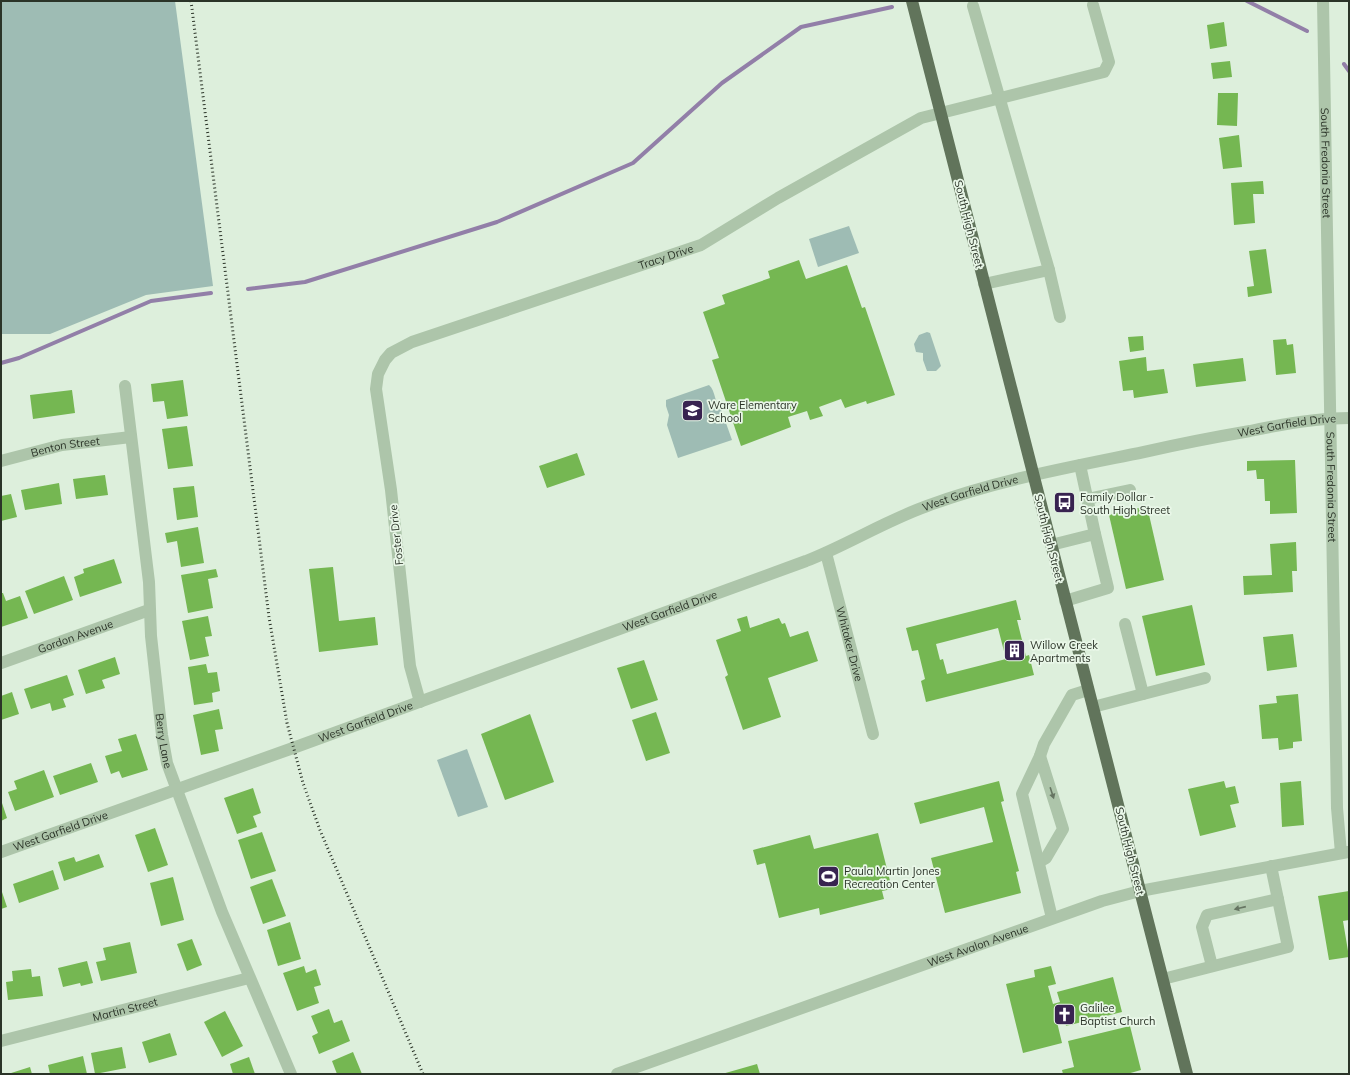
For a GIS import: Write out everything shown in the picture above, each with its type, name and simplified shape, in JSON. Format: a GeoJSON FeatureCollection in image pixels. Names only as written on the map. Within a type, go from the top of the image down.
{"type":"FeatureCollection","features":[{"type":"Feature","properties":{"kind":"main road","name":"South High Street"},"geometry":{"type":"LineString","coordinates":[[912,1],[1187,1074]]}},
{"type":"Feature","properties":{"kind":"street","name":"South Fredonia Street"},"geometry":{"type":"LineString","coordinates":[[1323,1],[1337,813],[1345,852]]}},
{"type":"Feature","properties":{"kind":"street","name":"Tracy Drive"},"geometry":{"type":"LineString","coordinates":[[380,368],[391,353],[412,342],[701,245],[908,123],[921,118],[1104,72],[1110,62],[1093,5]]}},
{"type":"Feature","properties":{"kind":"street"},"geometry":{"type":"LineString","coordinates":[[973,6],[998,98],[1049,270],[1060,317]]}},
{"type":"Feature","properties":{"kind":"street"},"geometry":{"type":"LineString","coordinates":[[984,284],[1049,270]]}},
{"type":"Feature","properties":{"kind":"street","name":"Foster Drive"},"geometry":{"type":"LineString","coordinates":[[380,368],[376,381],[376,398],[391,490],[410,666],[420,702]]}},
{"type":"Feature","properties":{"kind":"street","name":"Berry Lane"},"geometry":{"type":"LineString","coordinates":[[125,386],[149,582],[149,610],[162,735],[167,763],[176,790],[249,978],[291,1074]]}},
{"type":"Feature","properties":{"kind":"street","name":"West Garfield Drive"},"geometry":{"type":"LineString","coordinates":[[1,852],[420,702],[826,553],[925,506],[975,490],[1034,475],[1183,443],[1294,422],[1330,418],[1349,418]]}},
{"type":"Feature","properties":{"kind":"street","name":"Benton Street"},"geometry":{"type":"LineString","coordinates":[[1,461],[62,445],[131,437]]}},
{"type":"Feature","properties":{"kind":"street"},"geometry":{"type":"LineString","coordinates":[[1065,602],[1108,588],[1080,465]]}},
{"type":"Feature","properties":{"kind":"street"},"geometry":{"type":"LineString","coordinates":[[1087,499],[1130,490]]}},
{"type":"Feature","properties":{"kind":"street"},"geometry":{"type":"LineString","coordinates":[[1051,545],[1095,534]]}},
{"type":"Feature","properties":{"kind":"street","name":"Whitaker Drive"},"geometry":{"type":"LineString","coordinates":[[826,553],[873,734]]}},
{"type":"Feature","properties":{"kind":"street","name":"Gordon Avenue"},"geometry":{"type":"LineString","coordinates":[[1,662],[149,610]]}},
{"type":"Feature","properties":{"kind":"street"},"geometry":{"type":"LineString","coordinates":[[1125,624],[1143,694]]}},
{"type":"Feature","properties":{"kind":"street"},"geometry":{"type":"LineString","coordinates":[[1093,707],[1205,678]]}},
{"type":"Feature","properties":{"kind":"street"},"geometry":{"type":"LineString","coordinates":[[1052,918],[1022,794],[1044,744],[1072,695],[1088,690]]}},
{"type":"Feature","properties":{"kind":"street"},"geometry":{"type":"LineString","coordinates":[[1038,862],[1046,858],[1063,829],[1040,756]]}},
{"type":"Feature","properties":{"kind":"street","name":"West Avalon Avenue"},"geometry":{"type":"LineString","coordinates":[[617,1074],[1102,901],[1140,891],[1345,852]]}},
{"type":"Feature","properties":{"kind":"street"},"geometry":{"type":"LineString","coordinates":[[1162,979],[1288,947],[1271,866]]}},
{"type":"Feature","properties":{"kind":"street"},"geometry":{"type":"LineString","coordinates":[[1212,966],[1202,927],[1207,915],[1278,899]]}},
{"type":"Feature","properties":{"kind":"street","name":"Martin Street"},"geometry":{"type":"LineString","coordinates":[[1,1041],[249,978]]}},
{"type":"Feature","properties":{"kind":"shaded area"},"geometry":{"type":"Polygon","coordinates":[[[1,1],[175,1],[213,286],[146,295],[50,334],[1,334],[1,1]]]}},
{"type":"Feature","properties":{"kind":"shaded area"},"geometry":{"type":"Polygon","coordinates":[[[849,226],[859,253],[818,267],[809,239],[849,226]]]}},
{"type":"Feature","properties":{"kind":"shaded area"},"geometry":{"type":"Polygon","coordinates":[[[927,332],[930,333],[941,366],[936,371],[927,371],[923,360],[923,353],[916,352],[914,344],[919,335],[927,332]]]}},
{"type":"Feature","properties":{"kind":"shaded area"},"geometry":{"type":"Polygon","coordinates":[[[709,385],[713,390],[717,404],[721,409],[732,440],[678,458],[667,425],[669,415],[666,400],[709,385]]]}},
{"type":"Feature","properties":{"kind":"shaded area"},"geometry":{"type":"Polygon","coordinates":[[[467,749],[488,807],[458,817],[437,760],[467,749]]]}},
{"type":"Feature","properties":{"kind":"building"},"geometry":{"type":"Polygon","coordinates":[[[1224,22],[1227,46],[1210,49],[1207,25],[1224,22]]]}},
{"type":"Feature","properties":{"kind":"building"},"geometry":{"type":"Polygon","coordinates":[[[1230,61],[1232,77],[1213,79],[1211,63],[1230,61]]]}},
{"type":"Feature","properties":{"kind":"building"},"geometry":{"type":"Polygon","coordinates":[[[1218,93],[1238,93],[1237,126],[1217,125],[1218,93]]]}},
{"type":"Feature","properties":{"kind":"building"},"geometry":{"type":"Polygon","coordinates":[[[1239,135],[1242,167],[1223,169],[1219,138],[1239,135]]]}},
{"type":"Feature","properties":{"kind":"building"},"geometry":{"type":"Polygon","coordinates":[[[1263,181],[1264,194],[1253,194],[1255,223],[1234,225],[1231,183],[1263,181]]]}},
{"type":"Feature","properties":{"kind":"building"},"geometry":{"type":"Polygon","coordinates":[[[1266,249],[1272,293],[1248,297],[1247,287],[1254,286],[1249,251],[1266,249]]]}},
{"type":"Feature","properties":{"kind":"building","name":"Ware Elementary School"},"geometry":{"type":"Polygon","coordinates":[[[799,260],[806,279],[847,265],[862,308],[865,307],[895,395],[867,404],[866,401],[845,408],[841,399],[819,407],[823,416],[810,420],[807,411],[788,417],[791,427],[741,446],[712,360],[719,358],[703,312],[725,304],[722,295],[770,278],[768,271],[799,260]]]}},
{"type":"Feature","properties":{"kind":"building"},"geometry":{"type":"Polygon","coordinates":[[[1143,336],[1144,350],[1130,352],[1128,337],[1143,336]]]}},
{"type":"Feature","properties":{"kind":"building"},"geometry":{"type":"Polygon","coordinates":[[[1286,339],[1287,345],[1293,344],[1296,373],[1276,375],[1273,340],[1286,339]]]}},
{"type":"Feature","properties":{"kind":"building"},"geometry":{"type":"Polygon","coordinates":[[[1146,357],[1147,371],[1164,369],[1168,393],[1134,398],[1133,390],[1123,391],[1119,361],[1146,357]]]}},
{"type":"Feature","properties":{"kind":"building"},"geometry":{"type":"Polygon","coordinates":[[[1243,358],[1246,381],[1196,387],[1193,364],[1243,358]]]}},
{"type":"Feature","properties":{"kind":"building"},"geometry":{"type":"Polygon","coordinates":[[[183,380],[188,416],[167,419],[164,401],[153,402],[151,384],[183,380]]]}},
{"type":"Feature","properties":{"kind":"building"},"geometry":{"type":"Polygon","coordinates":[[[72,390],[75,413],[33,419],[30,395],[72,390]]]}},
{"type":"Feature","properties":{"kind":"building"},"geometry":{"type":"Polygon","coordinates":[[[187,426],[193,466],[168,469],[162,429],[187,426]]]}},
{"type":"Feature","properties":{"kind":"building"},"geometry":{"type":"Polygon","coordinates":[[[577,453],[585,475],[547,488],[539,466],[577,453]]]}},
{"type":"Feature","properties":{"kind":"building"},"geometry":{"type":"Polygon","coordinates":[[[1295,460],[1297,513],[1270,514],[1270,501],[1265,501],[1264,479],[1257,479],[1256,470],[1247,471],[1247,461],[1295,460]]]}},
{"type":"Feature","properties":{"kind":"building"},"geometry":{"type":"Polygon","coordinates":[[[105,475],[108,495],[76,499],[73,479],[105,475]]]}},
{"type":"Feature","properties":{"kind":"building"},"geometry":{"type":"Polygon","coordinates":[[[59,483],[62,504],[25,510],[21,490],[59,483]]]}},
{"type":"Feature","properties":{"kind":"building"},"geometry":{"type":"Polygon","coordinates":[[[194,486],[198,517],[177,520],[173,488],[194,486]]]}},
{"type":"Feature","properties":{"kind":"building"},"geometry":{"type":"Polygon","coordinates":[[[11,494],[17,517],[1,521],[1,496],[11,494]]]}},
{"type":"Feature","properties":{"kind":"building"},"geometry":{"type":"Polygon","coordinates":[[[1147,506],[1164,580],[1126,589],[1109,515],[1147,506]]]}},
{"type":"Feature","properties":{"kind":"building"},"geometry":{"type":"Polygon","coordinates":[[[198,527],[204,563],[181,567],[177,541],[167,543],[165,533],[198,527]]]}},
{"type":"Feature","properties":{"kind":"building"},"geometry":{"type":"Polygon","coordinates":[[[1296,542],[1297,571],[1292,571],[1293,592],[1244,595],[1243,576],[1272,575],[1270,544],[1296,542]]]}},
{"type":"Feature","properties":{"kind":"building"},"geometry":{"type":"Polygon","coordinates":[[[114,559],[122,583],[80,597],[74,577],[84,573],[83,569],[114,559]]]}},
{"type":"Feature","properties":{"kind":"building"},"geometry":{"type":"Polygon","coordinates":[[[333,567],[339,621],[375,617],[378,645],[319,652],[309,569],[333,567]]]}},
{"type":"Feature","properties":{"kind":"building"},"geometry":{"type":"Polygon","coordinates":[[[216,569],[218,577],[208,579],[213,608],[188,613],[181,575],[216,569]]]}},
{"type":"Feature","properties":{"kind":"building"},"geometry":{"type":"Polygon","coordinates":[[[64,576],[73,600],[34,614],[25,591],[64,576]]]}},
{"type":"Feature","properties":{"kind":"building"},"geometry":{"type":"Polygon","coordinates":[[[1,593],[3,593],[6,601],[20,596],[28,618],[1,627],[1,593]]]}},
{"type":"Feature","properties":{"kind":"building","name":"Willow Creek Apartments"},"geometry":{"type":"Polygon","coordinates":[[[1016,600],[1021,620],[1017,620],[1026,656],[1029,655],[1034,675],[926,702],[921,681],[925,679],[918,650],[912,651],[906,628],[1016,600]],[[998,628],[936,644],[940,660],[943,659],[947,674],[1006,659],[998,628]]]}},
{"type":"Feature","properties":{"kind":"building"},"geometry":{"type":"Polygon","coordinates":[[[1192,605],[1205,665],[1156,676],[1142,616],[1192,605]]]}},
{"type":"Feature","properties":{"kind":"building"},"geometry":{"type":"Polygon","coordinates":[[[208,616],[212,636],[205,637],[209,656],[190,660],[182,621],[208,616]]]}},
{"type":"Feature","properties":{"kind":"building"},"geometry":{"type":"Polygon","coordinates":[[[747,616],[750,628],[779,618],[782,624],[785,623],[790,637],[808,631],[818,661],[768,678],[781,717],[743,730],[725,677],[728,675],[716,640],[741,631],[737,619],[747,616]]]}},
{"type":"Feature","properties":{"kind":"building"},"geometry":{"type":"Polygon","coordinates":[[[1293,634],[1297,667],[1267,671],[1263,637],[1293,634]]]}},
{"type":"Feature","properties":{"kind":"building"},"geometry":{"type":"Polygon","coordinates":[[[115,657],[120,674],[102,680],[105,688],[86,694],[78,670],[115,657]]]}},
{"type":"Feature","properties":{"kind":"building"},"geometry":{"type":"Polygon","coordinates":[[[644,660],[658,700],[631,709],[617,668],[644,660]]]}},
{"type":"Feature","properties":{"kind":"building"},"geometry":{"type":"Polygon","coordinates":[[[206,664],[208,673],[217,672],[220,691],[212,693],[213,702],[194,705],[188,667],[206,664]]]}},
{"type":"Feature","properties":{"kind":"building"},"geometry":{"type":"Polygon","coordinates":[[[67,675],[74,695],[63,699],[66,707],[52,711],[50,703],[31,709],[24,689],[67,675]]]}},
{"type":"Feature","properties":{"kind":"building"},"geometry":{"type":"Polygon","coordinates":[[[12,692],[19,714],[1,720],[1,696],[12,692]]]}},
{"type":"Feature","properties":{"kind":"building"},"geometry":{"type":"Polygon","coordinates":[[[1298,694],[1302,741],[1293,742],[1293,748],[1279,750],[1278,738],[1262,739],[1259,705],[1277,703],[1276,696],[1298,694]]]}},
{"type":"Feature","properties":{"kind":"building"},"geometry":{"type":"Polygon","coordinates":[[[219,709],[223,729],[215,730],[219,751],[201,755],[193,715],[219,709]]]}},
{"type":"Feature","properties":{"kind":"building"},"geometry":{"type":"Polygon","coordinates":[[[656,712],[670,753],[646,761],[632,720],[656,712]]]}},
{"type":"Feature","properties":{"kind":"building"},"geometry":{"type":"Polygon","coordinates":[[[530,714],[554,782],[505,800],[481,734],[530,714]]]}},
{"type":"Feature","properties":{"kind":"building"},"geometry":{"type":"Polygon","coordinates":[[[136,734],[148,770],[122,778],[119,771],[111,774],[105,756],[122,751],[118,739],[136,734]]]}},
{"type":"Feature","properties":{"kind":"building"},"geometry":{"type":"Polygon","coordinates":[[[91,763],[98,782],[60,795],[53,776],[91,763]]]}},
{"type":"Feature","properties":{"kind":"building"},"geometry":{"type":"Polygon","coordinates":[[[44,770],[54,797],[15,811],[8,792],[17,789],[14,781],[44,770]]]}},
{"type":"Feature","properties":{"kind":"building"},"geometry":{"type":"Polygon","coordinates":[[[999,781],[1004,801],[1001,802],[1019,871],[1016,872],[1021,893],[945,913],[931,858],[993,842],[984,807],[920,824],[914,803],[999,781]]]}},
{"type":"Feature","properties":{"kind":"building"},"geometry":{"type":"Polygon","coordinates":[[[1224,781],[1226,788],[1235,786],[1239,803],[1230,805],[1236,827],[1200,836],[1188,789],[1224,781]]]}},
{"type":"Feature","properties":{"kind":"building"},"geometry":{"type":"Polygon","coordinates":[[[1301,781],[1304,825],[1282,827],[1280,783],[1301,781]]]}},
{"type":"Feature","properties":{"kind":"building"},"geometry":{"type":"Polygon","coordinates":[[[253,788],[261,813],[253,816],[257,827],[237,834],[224,798],[253,788]]]}},
{"type":"Feature","properties":{"kind":"building"},"geometry":{"type":"Polygon","coordinates":[[[1,800],[7,818],[1,821],[1,800]]]}},
{"type":"Feature","properties":{"kind":"building"},"geometry":{"type":"Polygon","coordinates":[[[155,828],[168,865],[148,872],[135,835],[155,828]]]}},
{"type":"Feature","properties":{"kind":"building"},"geometry":{"type":"Polygon","coordinates":[[[262,832],[276,871],[251,879],[238,840],[262,832]]]}},
{"type":"Feature","properties":{"kind":"building","name":"Paula Martin Jones Recreation Center"},"geometry":{"type":"Polygon","coordinates":[[[878,833],[892,889],[882,891],[884,899],[820,915],[819,908],[779,918],[765,863],[757,865],[753,850],[810,835],[814,849],[878,833]]]}},
{"type":"Feature","properties":{"kind":"building"},"geometry":{"type":"Polygon","coordinates":[[[99,854],[104,867],[64,881],[58,862],[74,857],[76,862],[99,854]]]}},
{"type":"Feature","properties":{"kind":"building"},"geometry":{"type":"Polygon","coordinates":[[[53,870],[59,889],[19,903],[13,884],[53,870]]]}},
{"type":"Feature","properties":{"kind":"building"},"geometry":{"type":"Polygon","coordinates":[[[173,877],[184,920],[161,926],[150,883],[173,877]]]}},
{"type":"Feature","properties":{"kind":"building"},"geometry":{"type":"Polygon","coordinates":[[[272,879],[286,916],[263,924],[250,887],[272,879]]]}},
{"type":"Feature","properties":{"kind":"building"},"geometry":{"type":"Polygon","coordinates":[[[1,889],[7,907],[1,909],[1,889]]]}},
{"type":"Feature","properties":{"kind":"building"},"geometry":{"type":"Polygon","coordinates":[[[1349,891],[1349,920],[1343,921],[1349,957],[1329,960],[1318,896],[1349,891]]]}},
{"type":"Feature","properties":{"kind":"building"},"geometry":{"type":"Polygon","coordinates":[[[290,922],[301,959],[278,966],[267,930],[290,922]]]}},
{"type":"Feature","properties":{"kind":"building"},"geometry":{"type":"Polygon","coordinates":[[[192,939],[202,965],[187,971],[177,944],[192,939]]]}},
{"type":"Feature","properties":{"kind":"building"},"geometry":{"type":"Polygon","coordinates":[[[130,942],[137,973],[101,981],[96,962],[106,960],[103,948],[130,942]]]}},
{"type":"Feature","properties":{"kind":"building"},"geometry":{"type":"Polygon","coordinates":[[[87,961],[93,983],[81,986],[80,983],[63,987],[58,968],[87,961]]]}},
{"type":"Feature","properties":{"kind":"building"},"geometry":{"type":"Polygon","coordinates":[[[304,966],[306,973],[316,969],[321,985],[314,987],[319,1003],[297,1011],[283,973],[304,966]]]}},
{"type":"Feature","properties":{"kind":"building","name":"Galilee Baptist Church"},"geometry":{"type":"Polygon","coordinates":[[[1051,966],[1056,984],[1048,986],[1053,1004],[1060,1002],[1057,992],[1113,977],[1122,1012],[1066,1026],[1064,1016],[1056,1018],[1062,1043],[1023,1053],[1006,984],[1035,977],[1034,970],[1051,966]]]}},
{"type":"Feature","properties":{"kind":"building"},"geometry":{"type":"Polygon","coordinates":[[[31,969],[32,977],[40,976],[43,996],[8,1000],[6,982],[13,981],[12,971],[31,969]]]}},
{"type":"Feature","properties":{"kind":"building"},"geometry":{"type":"Polygon","coordinates":[[[329,1009],[334,1023],[342,1020],[350,1041],[319,1054],[312,1036],[318,1033],[311,1016],[329,1009]]]}},
{"type":"Feature","properties":{"kind":"building"},"geometry":{"type":"Polygon","coordinates":[[[225,1011],[243,1046],[222,1057],[204,1022],[225,1011]]]}},
{"type":"Feature","properties":{"kind":"building"},"geometry":{"type":"Polygon","coordinates":[[[1130,1026],[1141,1070],[1127,1074],[1063,1074],[1062,1070],[1074,1067],[1068,1041],[1130,1026]]]}},
{"type":"Feature","properties":{"kind":"building"},"geometry":{"type":"Polygon","coordinates":[[[170,1033],[177,1055],[149,1063],[142,1042],[170,1033]]]}},
{"type":"Feature","properties":{"kind":"building"},"geometry":{"type":"Polygon","coordinates":[[[122,1047],[126,1068],[95,1074],[91,1053],[122,1047]]]}},
{"type":"Feature","properties":{"kind":"building"},"geometry":{"type":"Polygon","coordinates":[[[353,1052],[362,1074],[337,1074],[332,1061],[353,1052]]]}},
{"type":"Feature","properties":{"kind":"building"},"geometry":{"type":"Polygon","coordinates":[[[83,1056],[87,1074],[50,1074],[48,1065],[83,1056]]]}},
{"type":"Feature","properties":{"kind":"building"},"geometry":{"type":"Polygon","coordinates":[[[249,1057],[255,1074],[233,1074],[230,1064],[249,1057]]]}},
{"type":"Feature","properties":{"kind":"building"},"geometry":{"type":"Polygon","coordinates":[[[757,1064],[760,1074],[722,1074],[757,1064]]]}},
{"type":"Feature","properties":{"kind":"building"},"geometry":{"type":"Polygon","coordinates":[[[30,1067],[32,1074],[8,1074],[30,1067]]]}},
{"type":"Feature","properties":{"kind":"waterway"},"geometry":{"type":"LineString","coordinates":[[1247,1],[1307,31]]}},
{"type":"Feature","properties":{"kind":"waterway"},"geometry":{"type":"LineString","coordinates":[[248,289],[305,282],[497,222],[633,163],[722,83],[801,27],[892,7]]}},
{"type":"Feature","properties":{"kind":"waterway"},"geometry":{"type":"LineString","coordinates":[[1344,64],[1349,71]]}},
{"type":"Feature","properties":{"kind":"waterway"},"geometry":{"type":"LineString","coordinates":[[1,363],[19,358],[151,301],[211,293]]}},
{"type":"Feature","properties":{"kind":"railway"},"geometry":{"type":"LineString","coordinates":[[191,1],[269,617],[287,723],[303,783],[320,830],[423,1074]]}},
{"type":"Feature","properties":{"kind":"place","name":"Ware Elementary School"},"geometry":{"type":"Point","coordinates":[692,411]}},
{"type":"Feature","properties":{"kind":"place","name":"Family Dollar - South High Street"},"geometry":{"type":"Point","coordinates":[1064,503]}},
{"type":"Feature","properties":{"kind":"place","name":"Willow Creek Apartments"},"geometry":{"type":"Point","coordinates":[1014,651]}},
{"type":"Feature","properties":{"kind":"place","name":"Paula Martin Jones Recreation Center"},"geometry":{"type":"Point","coordinates":[829,877]}},
{"type":"Feature","properties":{"kind":"place","name":"Galilee Baptist Church"},"geometry":{"type":"Point","coordinates":[1064,1014]}}]}
